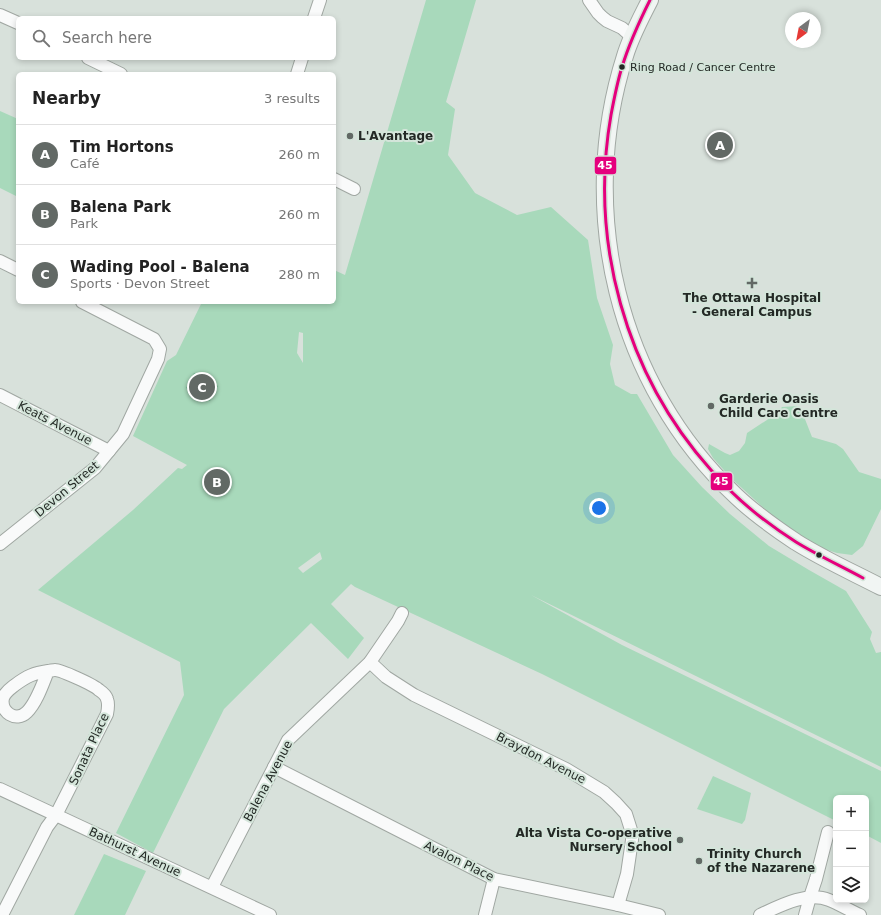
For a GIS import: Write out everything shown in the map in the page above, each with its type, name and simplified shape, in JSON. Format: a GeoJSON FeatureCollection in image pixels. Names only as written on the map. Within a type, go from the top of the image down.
{"type":"FeatureCollection","features":[{"type":"Feature","properties":{"kind":"street"},"geometry":{"type":"LineString","coordinates":[[315,16],[320,0]]}},
{"type":"Feature","properties":{"kind":"street"},"geometry":{"type":"LineString","coordinates":[[589,0],[602,17],[622,28],[632,36]]}},
{"type":"Feature","properties":{"kind":"street"},"geometry":{"type":"LineString","coordinates":[[650,0],[632,36],[615,93],[609,128],[605,174],[605,213],[607,236],[615,283],[632,339],[663,404],[691,446],[714,473],[738,497],[766,521],[796,542],[881,587]]}},
{"type":"Feature","properties":{"kind":"street"},"geometry":{"type":"LineString","coordinates":[[0,14],[16,22]]}},
{"type":"Feature","properties":{"kind":"street"},"geometry":{"type":"LineString","coordinates":[[92,60],[116,72]]}},
{"type":"Feature","properties":{"kind":"street"},"geometry":{"type":"LineString","coordinates":[[298,72],[302,60]]}},
{"type":"Feature","properties":{"kind":"street"},"geometry":{"type":"LineString","coordinates":[[336,180],[354,188]]}},
{"type":"Feature","properties":{"kind":"street"},"geometry":{"type":"LineString","coordinates":[[0,261],[16,269]]}},
{"type":"Feature","properties":{"kind":"street","name":"Devon Street"},"geometry":{"type":"LineString","coordinates":[[0,544],[95,468],[123,434],[158,359],[160,349],[154,339],[86,304]]}},
{"type":"Feature","properties":{"kind":"street","name":"Keats Avenue"},"geometry":{"type":"LineString","coordinates":[[0,396],[109,451]]}},
{"type":"Feature","properties":{"kind":"street","name":"Balena Avenue"},"geometry":{"type":"LineString","coordinates":[[212,887],[288,740],[370,662],[402,613]]}},
{"type":"Feature","properties":{"kind":"street","name":"Braydon Avenue"},"geometry":{"type":"LineString","coordinates":[[370,662],[386,677],[414,695],[566,769],[604,792],[616,803],[626,814],[631,829],[632,840],[627,874],[618,905]]}},
{"type":"Feature","properties":{"kind":"street","name":"Sonata Place"},"geometry":{"type":"LineString","coordinates":[[48,671],[61,671],[98,689],[104,694],[109,704],[107,714],[56,815]]}},
{"type":"Feature","properties":{"kind":"street","name":"Avalon Place"},"geometry":{"type":"LineString","coordinates":[[274,767],[494,879],[658,915]]}},
{"type":"Feature","properties":{"kind":"street","name":"Bathurst Avenue"},"geometry":{"type":"LineString","coordinates":[[0,789],[270,915]]}},
{"type":"Feature","properties":{"kind":"street"},"geometry":{"type":"LineString","coordinates":[[2,915],[47,827],[56,815]]}},
{"type":"Feature","properties":{"kind":"street"},"geometry":{"type":"LineString","coordinates":[[806,915],[828,832]]}},
{"type":"Feature","properties":{"kind":"street"},"geometry":{"type":"LineString","coordinates":[[485,915],[494,879]]}},
{"type":"Feature","properties":{"kind":"street"},"geometry":{"type":"LineString","coordinates":[[760,915],[786,903],[810,897],[827,899],[860,915]]}},
{"type":"Feature","properties":{"kind":"shaded area"},"geometry":{"type":"Polygon","coordinates":[[[426,0],[476,0],[446,102],[455,109],[448,155],[475,193],[517,215],[551,207],[588,240],[597,298],[613,345],[610,364],[615,385],[631,394],[637,394],[673,455],[702,487],[730,514],[769,546],[846,591],[872,632],[870,639],[876,653],[881,652],[881,767],[531,595],[622,645],[881,771],[881,843],[869,837],[869,795],[833,795],[833,820],[542,674],[351,584],[331,604],[364,638],[348,659],[311,623],[224,709],[153,853],[116,833],[184,695],[180,662],[38,590],[133,510],[178,468],[182,469],[187,465],[133,436],[167,361],[176,355],[201,304],[336,304],[336,271],[345,275],[426,0]],[[299,332],[297,353],[303,363],[303,333],[299,332]],[[320,552],[298,568],[303,573],[322,559],[320,552]]]}},
{"type":"Feature","properties":{"kind":"shaded area"},"geometry":{"type":"Polygon","coordinates":[[[0,111],[16,118],[16,196],[0,188],[0,111]]]}},
{"type":"Feature","properties":{"kind":"shaded area"},"geometry":{"type":"Polygon","coordinates":[[[194,373],[218,386],[210,401],[186,388],[194,373]]]}},
{"type":"Feature","properties":{"kind":"shaded area"},"geometry":{"type":"Polygon","coordinates":[[[798,406],[801,409],[812,437],[836,444],[843,449],[859,472],[881,479],[881,509],[863,546],[852,555],[837,553],[821,548],[779,522],[732,479],[713,458],[708,449],[709,444],[730,455],[739,451],[745,443],[747,433],[776,414],[782,407],[798,406]]]}},
{"type":"Feature","properties":{"kind":"shaded area"},"geometry":{"type":"Polygon","coordinates":[[[713,776],[751,793],[745,820],[742,824],[697,809],[713,776]]]}},
{"type":"Feature","properties":{"kind":"shaded area"},"geometry":{"type":"Polygon","coordinates":[[[104,854],[146,871],[125,915],[74,915],[104,854]]]}},
{"type":"Feature","properties":{"kind":"transit line","name":"45"},"geometry":{"type":"LineString","coordinates":[[650,0],[631,41],[620,73],[611,115],[605,162],[605,210],[610,257],[620,304],[636,349],[656,392],[681,432],[720,480],[751,509],[785,535],[863,578]]}},
{"type":"Feature","properties":{"kind":"place","name":"Ring Road / Cancer Centre"},"geometry":{"type":"Point","coordinates":[622,67]}},
{"type":"Feature","properties":{"kind":"place","name":"L'Avantage"},"geometry":{"type":"Point","coordinates":[350,136]}},
{"type":"Feature","properties":{"kind":"place","name":"Tim Hortons"},"geometry":{"type":"Point","coordinates":[720,145]}},
{"type":"Feature","properties":{"kind":"place","name":"The Ottawa Hospital - General Campus"},"geometry":{"type":"Point","coordinates":[752,283]}},
{"type":"Feature","properties":{"kind":"place","name":"Wading Pool - Balena"},"geometry":{"type":"Point","coordinates":[202,387]}},
{"type":"Feature","properties":{"kind":"place","name":"Garderie Oasis Child Care Centre"},"geometry":{"type":"Point","coordinates":[711,406]}},
{"type":"Feature","properties":{"kind":"place","name":"Balena Park"},"geometry":{"type":"Point","coordinates":[217,482]}},
{"type":"Feature","properties":{"kind":"place","name":"Alta Vista Co-operative Nursery School"},"geometry":{"type":"Point","coordinates":[680,840]}},
{"type":"Feature","properties":{"kind":"place","name":"Trinity Church of the Nazarene"},"geometry":{"type":"Point","coordinates":[699,861]}}]}
